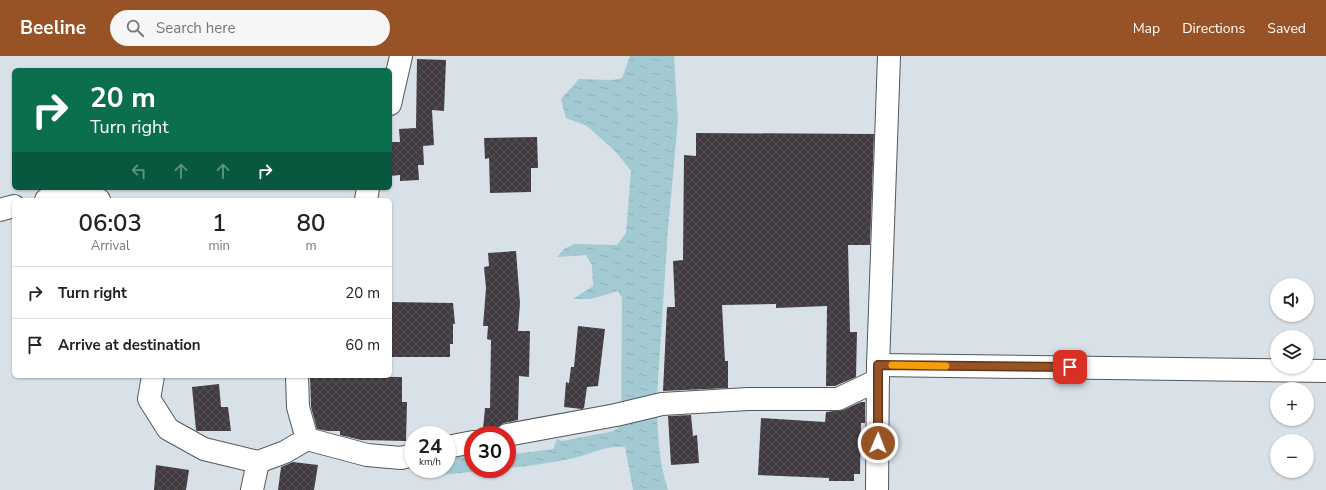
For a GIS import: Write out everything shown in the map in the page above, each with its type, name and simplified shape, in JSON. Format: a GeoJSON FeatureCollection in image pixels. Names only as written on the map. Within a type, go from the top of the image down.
{"type":"FeatureCollection","features":[{"type":"Feature","properties":{"kind":"street"},"geometry":{"type":"LineString","coordinates":[[392,95],[401,56]]}},
{"type":"Feature","properties":{"kind":"street"},"geometry":{"type":"LineString","coordinates":[[877,490],[878,372],[889,56]]}},
{"type":"Feature","properties":{"kind":"street"},"geometry":{"type":"LineString","coordinates":[[0,210],[12,207]]}},
{"type":"Feature","properties":{"kind":"street"},"geometry":{"type":"LineString","coordinates":[[516,433],[616,415],[662,404],[748,399],[838,398],[878,372],[1326,371]]}},
{"type":"Feature","properties":{"kind":"street"},"geometry":{"type":"LineString","coordinates":[[153,378],[149,399],[168,429],[204,449],[258,462],[285,452],[307,439],[367,455],[404,457]]}},
{"type":"Feature","properties":{"kind":"street"},"geometry":{"type":"LineString","coordinates":[[297,378],[298,407],[307,439]]}},
{"type":"Feature","properties":{"kind":"street"},"geometry":{"type":"LineString","coordinates":[[252,490],[258,462]]}},
{"type":"Feature","properties":{"kind":"water"},"geometry":{"type":"Polygon","coordinates":[[[630,56],[674,56],[678,121],[668,229],[657,396],[660,455],[668,490],[633,490],[625,447],[612,447],[574,458],[516,467],[516,454],[553,449],[557,439],[562,441],[614,431],[621,425],[622,298],[618,291],[591,299],[573,299],[593,286],[592,265],[586,255],[557,257],[564,249],[574,244],[617,245],[626,233],[631,171],[615,151],[587,126],[566,118],[561,99],[579,79],[613,80],[622,78],[630,56]]]}},
{"type":"Feature","properties":{"kind":"water"},"geometry":{"type":"Polygon","coordinates":[[[464,455],[464,473],[456,474],[456,456],[464,455]]]}},
{"type":"Feature","properties":{"kind":"building"},"geometry":{"type":"Polygon","coordinates":[[[417,59],[446,60],[444,111],[432,110],[434,145],[423,146],[424,165],[418,165],[419,180],[400,181],[400,175],[392,176],[392,142],[400,142],[399,129],[416,128],[417,59]]]}},
{"type":"Feature","properties":{"kind":"building"},"geometry":{"type":"Polygon","coordinates":[[[696,133],[874,134],[870,245],[848,245],[850,332],[857,332],[856,377],[835,386],[826,386],[827,306],[776,308],[776,304],[722,305],[725,361],[728,361],[728,388],[663,391],[667,307],[675,307],[673,261],[683,260],[684,155],[696,156],[696,133]]]}},
{"type":"Feature","properties":{"kind":"building"},"geometry":{"type":"Polygon","coordinates":[[[537,137],[538,168],[531,168],[531,192],[490,193],[489,158],[485,159],[484,138],[537,137]]]}},
{"type":"Feature","properties":{"kind":"building"},"geometry":{"type":"Polygon","coordinates":[[[516,251],[520,303],[518,331],[530,331],[529,377],[519,376],[518,420],[504,423],[500,426],[483,426],[485,408],[490,408],[491,340],[487,339],[488,326],[483,326],[486,288],[484,267],[489,266],[488,253],[516,251]]]}},
{"type":"Feature","properties":{"kind":"building"},"geometry":{"type":"Polygon","coordinates":[[[392,302],[453,303],[455,324],[453,324],[453,344],[450,344],[450,357],[392,357],[392,302]]]}},
{"type":"Feature","properties":{"kind":"building"},"geometry":{"type":"Polygon","coordinates":[[[578,326],[605,329],[598,386],[587,387],[584,408],[582,409],[564,407],[566,382],[569,383],[571,367],[574,367],[578,326]]]}},
{"type":"Feature","properties":{"kind":"building"},"geometry":{"type":"Polygon","coordinates":[[[402,377],[402,402],[407,402],[406,426],[404,426],[404,441],[361,440],[340,435],[340,431],[317,429],[311,407],[310,378],[402,377]]]}},
{"type":"Feature","properties":{"kind":"building"},"geometry":{"type":"Polygon","coordinates":[[[219,384],[221,407],[228,407],[231,431],[197,431],[192,387],[219,384]]]}},
{"type":"Feature","properties":{"kind":"building"},"geometry":{"type":"Polygon","coordinates":[[[861,402],[865,402],[865,423],[861,423],[860,474],[854,474],[854,481],[829,481],[829,478],[758,475],[761,418],[825,422],[826,412],[843,410],[861,402]]]}},
{"type":"Feature","properties":{"kind":"building"},"geometry":{"type":"Polygon","coordinates":[[[691,415],[693,436],[697,435],[699,463],[671,465],[668,416],[691,415]]]}},
{"type":"Feature","properties":{"kind":"building"},"geometry":{"type":"Polygon","coordinates":[[[293,462],[318,465],[314,490],[278,490],[281,467],[293,462]]]}},
{"type":"Feature","properties":{"kind":"building"},"geometry":{"type":"Polygon","coordinates":[[[156,465],[189,470],[186,490],[154,490],[156,465]]]}},
{"type":"Feature","properties":{"kind":"slow traffic"},"geometry":{"type":"LineString","coordinates":[[892,365],[946,366]]}},
{"type":"Feature","properties":{"kind":"route"},"geometry":{"type":"LineString","coordinates":[[878,443],[878,365],[1070,367]]}}]}
